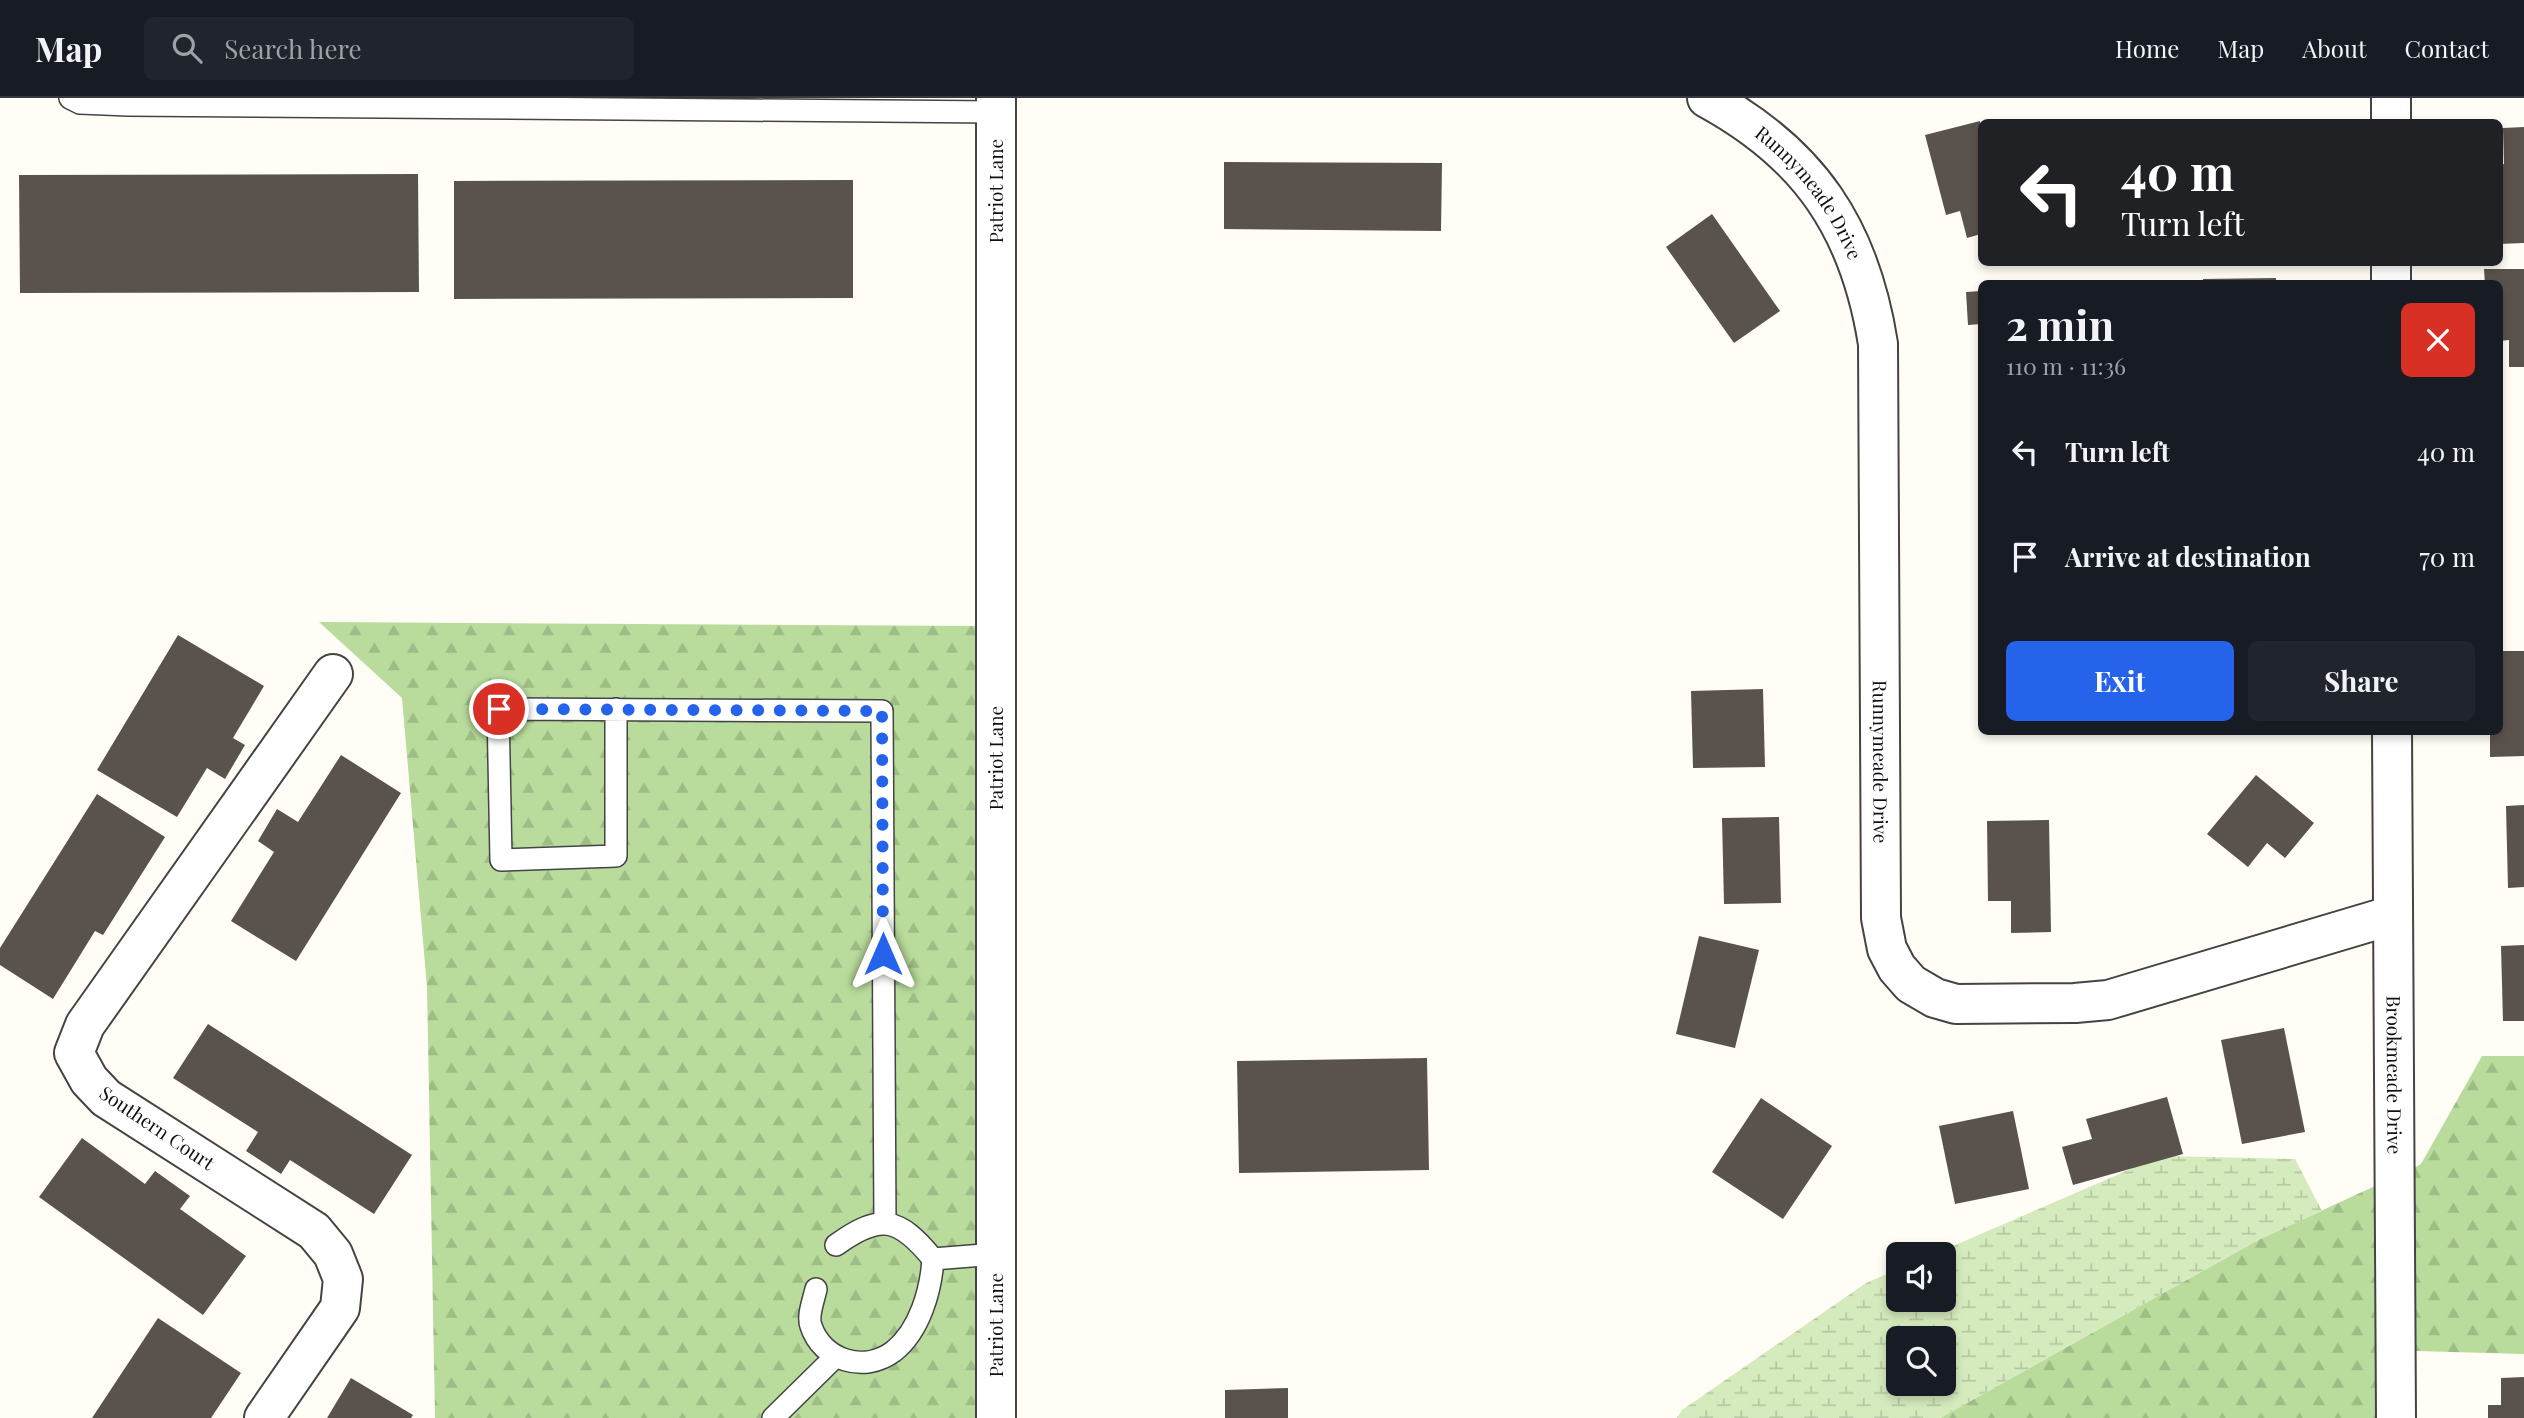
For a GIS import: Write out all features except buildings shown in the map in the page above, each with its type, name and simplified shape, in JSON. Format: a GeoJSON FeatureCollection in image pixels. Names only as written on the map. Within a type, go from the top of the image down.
{"type":"FeatureCollection","features":[{"type":"Feature","properties":{"kind":"street","name":"Runnymeade Drive"},"geometry":{"type":"LineString","coordinates":[[1707,98],[1744,118],[1777,143],[1809,175],[1839,219],[1858,258],[1871,301],[1878,344],[1881,918],[1887,949],[1897,968],[1911,984],[1935,998],[1956,1004],[2075,1003],[2145,991],[2393,915]]}},
{"type":"Feature","properties":{"kind":"street"},"geometry":{"type":"LineString","coordinates":[[2391,98],[2391,119]]}},
{"type":"Feature","properties":{"kind":"street","name":"Patriot Lane"},"geometry":{"type":"LineString","coordinates":[[996,105],[996,1418]]}},
{"type":"Feature","properties":{"kind":"street","name":"Southern Court"},"geometry":{"type":"LineString","coordinates":[[264,1418],[340,1308],[342,1279],[333,1254],[314,1231],[106,1098],[89,1080],[74,1053],[85,1025],[333,674]]}},
{"type":"Feature","properties":{"kind":"street","name":"Brookmeade Drive"},"geometry":{"type":"LineString","coordinates":[[2392,735],[2396,1418]]}},
{"type":"Feature","properties":{"kind":"lane"},"geometry":{"type":"LineString","coordinates":[[69,98],[80,103],[128,105],[996,105]]}},
{"type":"Feature","properties":{"kind":"lane"},"geometry":{"type":"LineString","coordinates":[[616,709],[616,856],[501,860],[499,709],[616,709],[882,711],[885,1223]]}},
{"type":"Feature","properties":{"kind":"lane"},"geometry":{"type":"LineString","coordinates":[[816,1289],[809,1323],[821,1346],[834,1358],[865,1363],[893,1351],[916,1321],[931,1283],[933,1259],[912,1233],[885,1223],[859,1228],[836,1245]]}},
{"type":"Feature","properties":{"kind":"lane"},"geometry":{"type":"LineString","coordinates":[[933,1259],[996,1254]]}},
{"type":"Feature","properties":{"kind":"lane"},"geometry":{"type":"LineString","coordinates":[[774,1418],[834,1358]]}},
{"type":"Feature","properties":{"kind":"green space"},"geometry":{"type":"Polygon","coordinates":[[[319,622],[976,626],[977,1418],[435,1418],[427,987],[402,698],[319,622]]]}},
{"type":"Feature","properties":{"kind":"green space"},"geometry":{"type":"Polygon","coordinates":[[[2482,1056],[2524,1056],[2524,1354],[2415,1351],[2414,1168],[2421,1164],[2482,1056]]]}},
{"type":"Feature","properties":{"kind":"green space"},"geometry":{"type":"Polygon","coordinates":[[[2161,1156],[2295,1159],[2322,1211],[2258,1240],[1940,1418],[1677,1418],[1682,1410],[1866,1283],[1886,1275],[1886,1312],[1956,1312],[1956,1245],[2161,1156]]]}},
{"type":"Feature","properties":{"kind":"green space"},"geometry":{"type":"Polygon","coordinates":[[[2375,1186],[2377,1418],[1940,1418],[2258,1240],[2375,1186]]]}},
{"type":"Feature","properties":{"kind":"route"},"geometry":{"type":"LineString","coordinates":[[499,709],[882,711],[883,954]]}}]}
